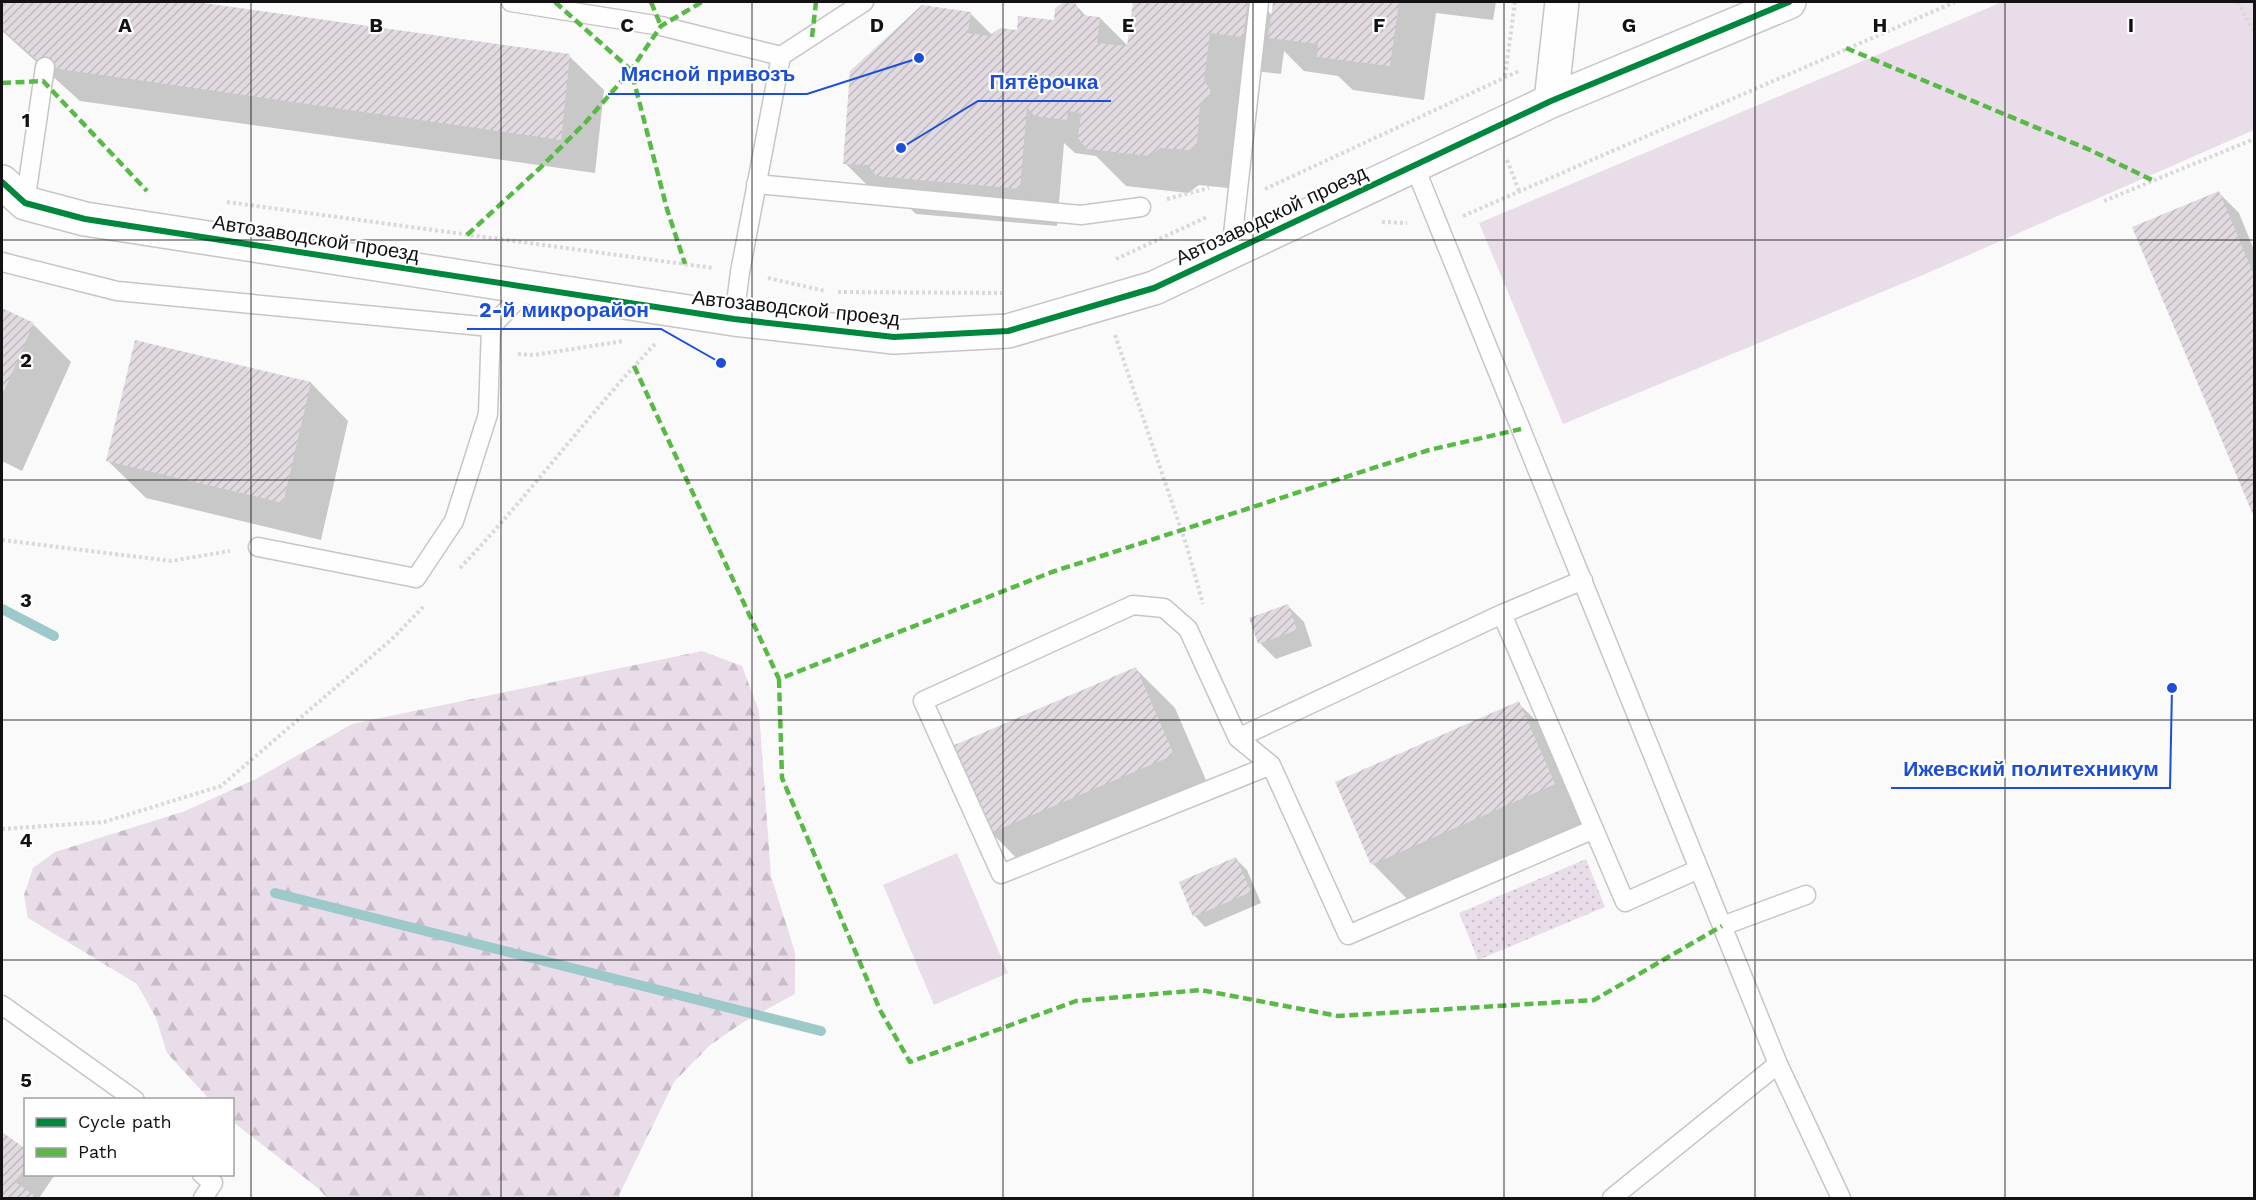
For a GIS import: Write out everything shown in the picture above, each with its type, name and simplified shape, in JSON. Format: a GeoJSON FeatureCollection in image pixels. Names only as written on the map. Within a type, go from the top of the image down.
{"type":"FeatureCollection","features":[{"type":"Feature","properties":{"kind":"street"},"geometry":{"type":"LineString","coordinates":[[1551,101],[1562,2]]}},
{"type":"Feature","properties":{"kind":"street","name":"Автозаводской проезд"},"geometry":{"type":"LineString","coordinates":[[13,192],[85,219],[734,319],[894,337],[1008,331],[1154,288],[1551,101],[1789,2]]}},
{"type":"Feature","properties":{"kind":"lane"},"geometry":{"type":"LineString","coordinates":[[511,2],[661,26],[781,56]]}},
{"type":"Feature","properties":{"kind":"lane"},"geometry":{"type":"LineString","coordinates":[[734,319],[740,272],[781,56],[864,2]]}},
{"type":"Feature","properties":{"kind":"lane"},"geometry":{"type":"LineString","coordinates":[[1231,252],[1259,2]]}},
{"type":"Feature","properties":{"kind":"lane"},"geometry":{"type":"LineString","coordinates":[[13,192],[45,67]]}},
{"type":"Feature","properties":{"kind":"lane"},"geometry":{"type":"LineString","coordinates":[[1414,165],[1778,1064],[1841,1198]]}},
{"type":"Feature","properties":{"kind":"lane"},"geometry":{"type":"LineString","coordinates":[[756,184],[1081,215],[1141,207]]}},
{"type":"Feature","properties":{"kind":"lane"},"geometry":{"type":"LineString","coordinates":[[2,262],[117,291],[491,327]]}},
{"type":"Feature","properties":{"kind":"lane"},"geometry":{"type":"LineString","coordinates":[[258,547],[416,578],[454,521],[488,414],[491,327],[528,288]]}},
{"type":"Feature","properties":{"kind":"lane"},"geometry":{"type":"LineString","coordinates":[[1238,738],[1502,614],[1582,580]]}},
{"type":"Feature","properties":{"kind":"lane"},"geometry":{"type":"LineString","coordinates":[[1271,765],[1001,874],[923,700],[1133,605],[1164,608],[1188,629],[1238,738],[1271,765],[1348,935],[1594,829]]}},
{"type":"Feature","properties":{"kind":"lane"},"geometry":{"type":"LineString","coordinates":[[1502,614],[1625,902],[1699,869]]}},
{"type":"Feature","properties":{"kind":"lane"},"geometry":{"type":"LineString","coordinates":[[1722,926],[1806,894]]}},
{"type":"Feature","properties":{"kind":"lane"},"geometry":{"type":"LineString","coordinates":[[2,1005],[132,1098]]}},
{"type":"Feature","properties":{"kind":"lane"},"geometry":{"type":"LineString","coordinates":[[1612,1198],[1778,1064]]}},
{"type":"Feature","properties":{"kind":"lane"},"geometry":{"type":"LineString","coordinates":[[203,1198],[213,1183],[204,1176]]}},
{"type":"Feature","properties":{"kind":"path"},"geometry":{"type":"LineString","coordinates":[[1505,77],[1515,2]]}},
{"type":"Feature","properties":{"kind":"path"},"geometry":{"type":"LineString","coordinates":[[2238,2],[2254,32]]}},
{"type":"Feature","properties":{"kind":"path"},"geometry":{"type":"LineString","coordinates":[[2104,201],[2254,139]]}},
{"type":"Feature","properties":{"kind":"path"},"geometry":{"type":"LineString","coordinates":[[1141,207],[1238,179]]}},
{"type":"Feature","properties":{"kind":"path"},"geometry":{"type":"LineString","coordinates":[[218,200],[740,272]]}},
{"type":"Feature","properties":{"kind":"path"},"geometry":{"type":"LineString","coordinates":[[1114,334],[1187,547],[1208,623],[1188,629]]}},
{"type":"Feature","properties":{"kind":"path"},"geometry":{"type":"LineString","coordinates":[[2,540],[171,561],[258,547]]}},
{"type":"Feature","properties":{"kind":"green space"},"geometry":{"type":"Polygon","coordinates":[[[2002,2],[2254,2],[2254,130],[1923,275],[1563,424],[1479,223],[2002,2]]]}},
{"type":"Feature","properties":{"kind":"green space"},"geometry":{"type":"Polygon","coordinates":[[[702,651],[742,666],[759,711],[771,876],[795,952],[795,994],[742,1023],[709,1046],[674,1082],[619,1195],[620,1198],[327,1198],[319,1189],[234,1123],[234,1098],[208,1098],[167,1053],[156,1018],[137,984],[28,918],[24,895],[33,868],[55,852],[185,811],[256,779],[352,724],[702,651]]]}},
{"type":"Feature","properties":{"kind":"green space"},"geometry":{"type":"Polygon","coordinates":[[[957,853],[1008,973],[934,1005],[883,885],[957,853]]]}},
{"type":"Feature","properties":{"kind":"green space"},"geometry":{"type":"Polygon","coordinates":[[[1586,859],[1605,907],[1478,960],[1459,913],[1586,859]]]}},
{"type":"Feature","properties":{"kind":"building"},"geometry":{"type":"Polygon","coordinates":[[[2,2],[196,2],[570,54],[561,140],[45,67],[2,29],[2,2]]]}},
{"type":"Feature","properties":{"kind":"building"},"geometry":{"type":"Polygon","coordinates":[[[1064,2],[1075,2],[1081,15],[1100,17],[1097,43],[1127,46],[1133,2],[1248,2],[1243,37],[1210,33],[1204,81],[1210,89],[1210,97],[1200,104],[1197,144],[1189,150],[1160,148],[1150,156],[1087,149],[1078,138],[1081,113],[1068,111],[1067,120],[1035,116],[1027,107],[1020,189],[876,176],[868,165],[843,164],[850,71],[922,5],[971,12],[968,33],[989,36],[1000,28],[1017,30],[1018,16],[1054,20],[1055,8],[1064,2]]]}},
{"type":"Feature","properties":{"kind":"building"},"geometry":{"type":"Polygon","coordinates":[[[1273,2],[1399,2],[1390,66],[1317,57],[1318,44],[1268,38],[1273,2]]]}},
{"type":"Feature","properties":{"kind":"building"},"geometry":{"type":"Polygon","coordinates":[[[2219,191],[2254,275],[2254,517],[2132,227],[2219,191]]]}},
{"type":"Feature","properties":{"kind":"building"},"geometry":{"type":"Polygon","coordinates":[[[2,308],[34,323],[2,396],[2,308]]]}},
{"type":"Feature","properties":{"kind":"building"},"geometry":{"type":"Polygon","coordinates":[[[135,340],[311,382],[283,503],[106,461],[135,340]]]}},
{"type":"Feature","properties":{"kind":"building"},"geometry":{"type":"Polygon","coordinates":[[[1288,604],[1297,630],[1258,644],[1249,618],[1288,604]]]}},
{"type":"Feature","properties":{"kind":"building"},"geometry":{"type":"Polygon","coordinates":[[[1136,667],[1174,755],[990,833],[952,746],[1136,667]]]}},
{"type":"Feature","properties":{"kind":"building"},"geometry":{"type":"Polygon","coordinates":[[[1519,701],[1555,784],[1371,865],[1335,782],[1519,701]]]}},
{"type":"Feature","properties":{"kind":"building"},"geometry":{"type":"Polygon","coordinates":[[[1236,857],[1251,892],[1193,917],[1179,882],[1236,857]]]}},
{"type":"Feature","properties":{"kind":"building"},"geometry":{"type":"Polygon","coordinates":[[[2,1132],[24,1148],[24,1170],[15,1182],[34,1195],[32,1198],[2,1198],[2,1132]]]}},
{"type":"Feature","properties":{"kind":"waterway"},"geometry":{"type":"LineString","coordinates":[[2,609],[54,636]]}},
{"type":"Feature","properties":{"kind":"waterway"},"geometry":{"type":"LineString","coordinates":[[275,893],[821,1031]]}},
{"type":"Feature","properties":{"kind":"marked path"},"geometry":{"type":"LineString","coordinates":[[555,2],[631,70],[667,209],[685,264]]}},
{"type":"Feature","properties":{"kind":"marked path"},"geometry":{"type":"LineString","coordinates":[[651,2],[661,26]]}},
{"type":"Feature","properties":{"kind":"marked path"},"geometry":{"type":"LineString","coordinates":[[467,235],[585,123],[631,70],[661,26],[702,2]]}},
{"type":"Feature","properties":{"kind":"marked path"},"geometry":{"type":"LineString","coordinates":[[812,37],[816,2]]}},
{"type":"Feature","properties":{"kind":"marked path"},"geometry":{"type":"LineString","coordinates":[[1846,48],[2090,150],[2154,181]]}},
{"type":"Feature","properties":{"kind":"marked path"},"geometry":{"type":"LineString","coordinates":[[2,83],[43,81],[147,191]]}},
{"type":"Feature","properties":{"kind":"marked path"},"geometry":{"type":"LineString","coordinates":[[634,366],[779,679],[1052,572],[1429,450],[1521,429]]}},
{"type":"Feature","properties":{"kind":"marked path"},"geometry":{"type":"LineString","coordinates":[[779,679],[782,778],[880,1010],[910,1062],[1076,1001],[1201,990],[1338,1016],[1594,1000],[1722,926]]}},
{"type":"Feature","properties":{"kind":"cycle path"},"geometry":{"type":"LineString","coordinates":[[2,182],[25,203],[85,219],[734,319],[894,337],[1008,331],[1154,288],[1551,101],[1789,2]]}},
{"type":"Feature","properties":{"kind":"place","name":"Мясной привозъ"},"geometry":{"type":"Point","coordinates":[919,58]}},
{"type":"Feature","properties":{"kind":"place","name":"Пятёрочка"},"geometry":{"type":"Point","coordinates":[901,148]}},
{"type":"Feature","properties":{"kind":"place","name":"2-й микрорайон"},"geometry":{"type":"Point","coordinates":[721,363]}},
{"type":"Feature","properties":{"kind":"place","name":"Ижевский политехникум"},"geometry":{"type":"Point","coordinates":[2172,688]}}]}
